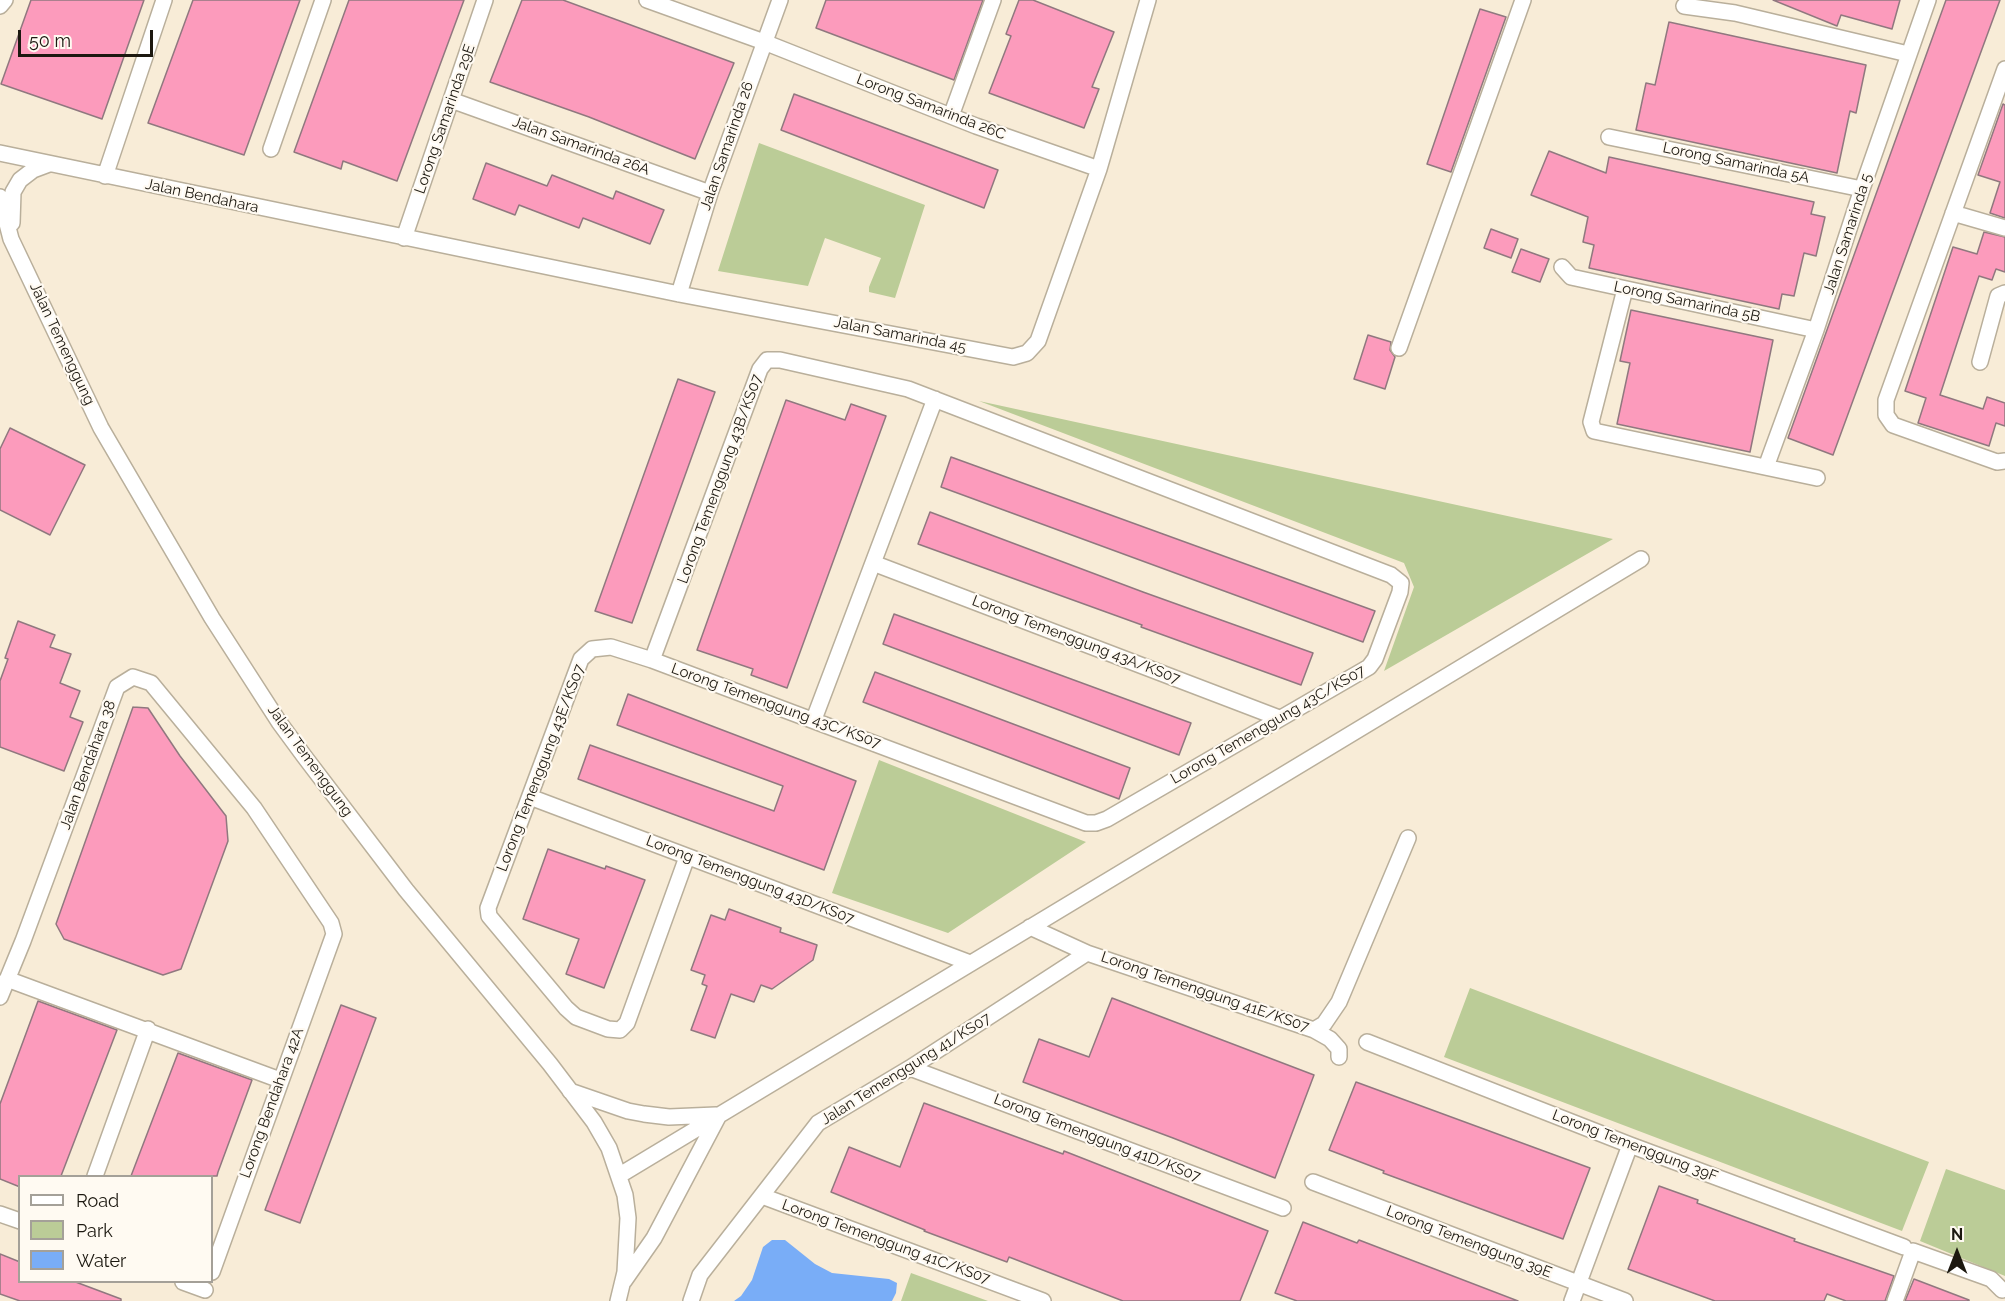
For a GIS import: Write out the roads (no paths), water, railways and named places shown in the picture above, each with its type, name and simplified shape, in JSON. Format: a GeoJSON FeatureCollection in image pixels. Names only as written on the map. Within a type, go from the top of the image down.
{"type":"FeatureCollection","features":[{"type":"Feature","properties":{"kind":"street"},"geometry":{"type":"LineString","coordinates":[[0,6],[5,0]]}},
{"type":"Feature","properties":{"kind":"street"},"geometry":{"type":"LineString","coordinates":[[105,176],[164,0]]}},
{"type":"Feature","properties":{"kind":"street"},"geometry":{"type":"LineString","coordinates":[[272,149],[322,0]]}},
{"type":"Feature","properties":{"kind":"street","name":"Lorong Samarinda 29E"},"geometry":{"type":"LineString","coordinates":[[404,238],[485,0]]}},
{"type":"Feature","properties":{"kind":"street","name":"Lorong Samarinda 26C"},"geometry":{"type":"LineString","coordinates":[[647,0],[764,42],[951,117],[1099,169]]}},
{"type":"Feature","properties":{"kind":"street","name":"Jalan Samarinda 26"},"geometry":{"type":"LineString","coordinates":[[679,294],[710,193],[780,0]]}},
{"type":"Feature","properties":{"kind":"street"},"geometry":{"type":"LineString","coordinates":[[951,117],[993,0]]}},
{"type":"Feature","properties":{"kind":"street","name":"Jalan Samarinda 45"},"geometry":{"type":"LineString","coordinates":[[404,238],[679,294],[1013,357],[1026,353],[1038,341],[1099,169],[1148,0]]}},
{"type":"Feature","properties":{"kind":"street"},"geometry":{"type":"LineString","coordinates":[[1399,348],[1523,0]]}},
{"type":"Feature","properties":{"kind":"street","name":"Jalan Samarinda 5"},"geometry":{"type":"LineString","coordinates":[[1766,467],[1816,330],[1928,0]]}},
{"type":"Feature","properties":{"kind":"street"},"geometry":{"type":"LineString","coordinates":[[1684,6],[1738,6],[1908,54]]}},
{"type":"Feature","properties":{"kind":"street"},"geometry":{"type":"LineString","coordinates":[[2005,69],[1886,400],[1886,415],[1893,425],[1997,462],[2005,461]]}},
{"type":"Feature","properties":{"kind":"street","name":"Jalan Samarinda 26A"},"geometry":{"type":"LineString","coordinates":[[452,100],[710,193]]}},
{"type":"Feature","properties":{"kind":"street","name":"Lorong Samarinda 5A"},"geometry":{"type":"LineString","coordinates":[[1609,137],[1862,189]]}},
{"type":"Feature","properties":{"kind":"street","name":"Jalan Bendahara"},"geometry":{"type":"LineString","coordinates":[[0,153],[404,238]]}},
{"type":"Feature","properties":{"kind":"street"},"geometry":{"type":"LineString","coordinates":[[11,239],[13,192],[20,180],[33,170],[49,164]]}},
{"type":"Feature","properties":{"kind":"street","name":"Jalan Temenggung"},"geometry":{"type":"LineString","coordinates":[[0,197],[11,239],[101,428],[212,618],[279,722],[406,890],[570,1091],[594,1122],[609,1148],[620,1175],[628,1218],[628,1242],[618,1301]]}},
{"type":"Feature","properties":{"kind":"street"},"geometry":{"type":"LineString","coordinates":[[1953,213],[2005,228]]}},
{"type":"Feature","properties":{"kind":"street"},"geometry":{"type":"LineString","coordinates":[[0,217],[11,239]]}},
{"type":"Feature","properties":{"kind":"street","name":"Lorong Samarinda 5B"},"geometry":{"type":"LineString","coordinates":[[1562,267],[1571,278],[1816,330]]}},
{"type":"Feature","properties":{"kind":"street"},"geometry":{"type":"LineString","coordinates":[[1625,289],[1591,422],[1594,431],[1817,478]]}},
{"type":"Feature","properties":{"kind":"street"},"geometry":{"type":"LineString","coordinates":[[1980,362],[1998,296],[2005,293]]}},
{"type":"Feature","properties":{"kind":"street","name":"Lorong Temenggung 43B/KS07"},"geometry":{"type":"LineString","coordinates":[[652,660],[760,369],[767,360],[780,360],[908,389],[936,399]]}},
{"type":"Feature","properties":{"kind":"street"},"geometry":{"type":"LineString","coordinates":[[814,719],[936,399]]}},
{"type":"Feature","properties":{"kind":"street","name":"Lorong Temenggung 43C/KS07"},"geometry":{"type":"LineString","coordinates":[[652,660],[1075,819],[1095,823],[1107,819],[1369,667],[1375,659],[1400,592],[1401,583],[1392,575],[936,399]]}},
{"type":"Feature","properties":{"kind":"street"},"geometry":{"type":"LineString","coordinates":[[620,1175],[1641,559]]}},
{"type":"Feature","properties":{"kind":"street","name":"Lorong Temenggung 43A/KS07"},"geometry":{"type":"LineString","coordinates":[[873,563],[1279,718]]}},
{"type":"Feature","properties":{"kind":"street","name":"Lorong Temenggung 43E/KS07"},"geometry":{"type":"LineString","coordinates":[[652,660],[611,647],[592,649],[581,659],[488,908],[489,916],[576,1017],[608,1029],[620,1030],[627,1023],[687,857]]}},
{"type":"Feature","properties":{"kind":"street","name":"Jalan Bendahara 38"},"geometry":{"type":"LineString","coordinates":[[0,997],[117,687],[134,677],[151,682],[254,808],[332,923],[334,934]]}},
{"type":"Feature","properties":{"kind":"street","name":"Lorong Temenggung 43D/KS07"},"geometry":{"type":"LineString","coordinates":[[530,797],[970,963]]}},
{"type":"Feature","properties":{"kind":"street","name":"Lorong Temenggung 41E/KS07"},"geometry":{"type":"LineString","coordinates":[[1029,927],[1087,953],[1314,1030],[1324,1024],[1339,1002],[1408,837]]}},
{"type":"Feature","properties":{"kind":"street","name":"Lorong Bendahara 42A"},"geometry":{"type":"LineString","coordinates":[[213,1269],[334,934]]}},
{"type":"Feature","properties":{"kind":"street","name":"Jalan Temenggung 41/KS07"},"geometry":{"type":"LineString","coordinates":[[691,1301],[700,1275],[818,1123],[910,1068],[1087,953]]}},
{"type":"Feature","properties":{"kind":"street"},"geometry":{"type":"LineString","coordinates":[[7,979],[148,1029],[280,1080]]}},
{"type":"Feature","properties":{"kind":"street"},"geometry":{"type":"LineString","coordinates":[[95,1175],[148,1029]]}},
{"type":"Feature","properties":{"kind":"street"},"geometry":{"type":"LineString","coordinates":[[1314,1030],[1330,1039],[1339,1049],[1339,1057]]}},
{"type":"Feature","properties":{"kind":"street","name":"Lorong Temenggung 39F"},"geometry":{"type":"LineString","coordinates":[[1367,1042],[1630,1145],[1991,1279],[2002,1290]]}},
{"type":"Feature","properties":{"kind":"street","name":"Lorong Temenggung 41D/KS07"},"geometry":{"type":"LineString","coordinates":[[910,1068],[1283,1208]]}},
{"type":"Feature","properties":{"kind":"street"},"geometry":{"type":"LineString","coordinates":[[570,1091],[628,1111],[644,1114],[669,1117],[719,1115]]}},
{"type":"Feature","properties":{"kind":"street"},"geometry":{"type":"LineString","coordinates":[[622,1284],[654,1238],[719,1115]]}},
{"type":"Feature","properties":{"kind":"street"},"geometry":{"type":"LineString","coordinates":[[1572,1301],[1630,1145]]}},
{"type":"Feature","properties":{"kind":"street","name":"Lorong Temenggung 39E"},"geometry":{"type":"LineString","coordinates":[[1312,1182],[1625,1301]]}},
{"type":"Feature","properties":{"kind":"street","name":"Lorong Temenggung 41C/KS07"},"geometry":{"type":"LineString","coordinates":[[762,1196],[1043,1301]]}},
{"type":"Feature","properties":{"kind":"street"},"geometry":{"type":"LineString","coordinates":[[0,1214],[18,1220]]}},
{"type":"Feature","properties":{"kind":"street"},"geometry":{"type":"LineString","coordinates":[[1894,1301],[1908,1249]]}},
{"type":"Feature","properties":{"kind":"street"},"geometry":{"type":"LineString","coordinates":[[187,1283],[205,1291]]}},
{"type":"Feature","properties":{"kind":"water"},"geometry":{"type":"Polygon","coordinates":[[[772,1240],[785,1240],[815,1264],[832,1273],[889,1279],[897,1283],[896,1293],[892,1301],[734,1301],[741,1296],[752,1280],[763,1247],[772,1240]]]}}]}
